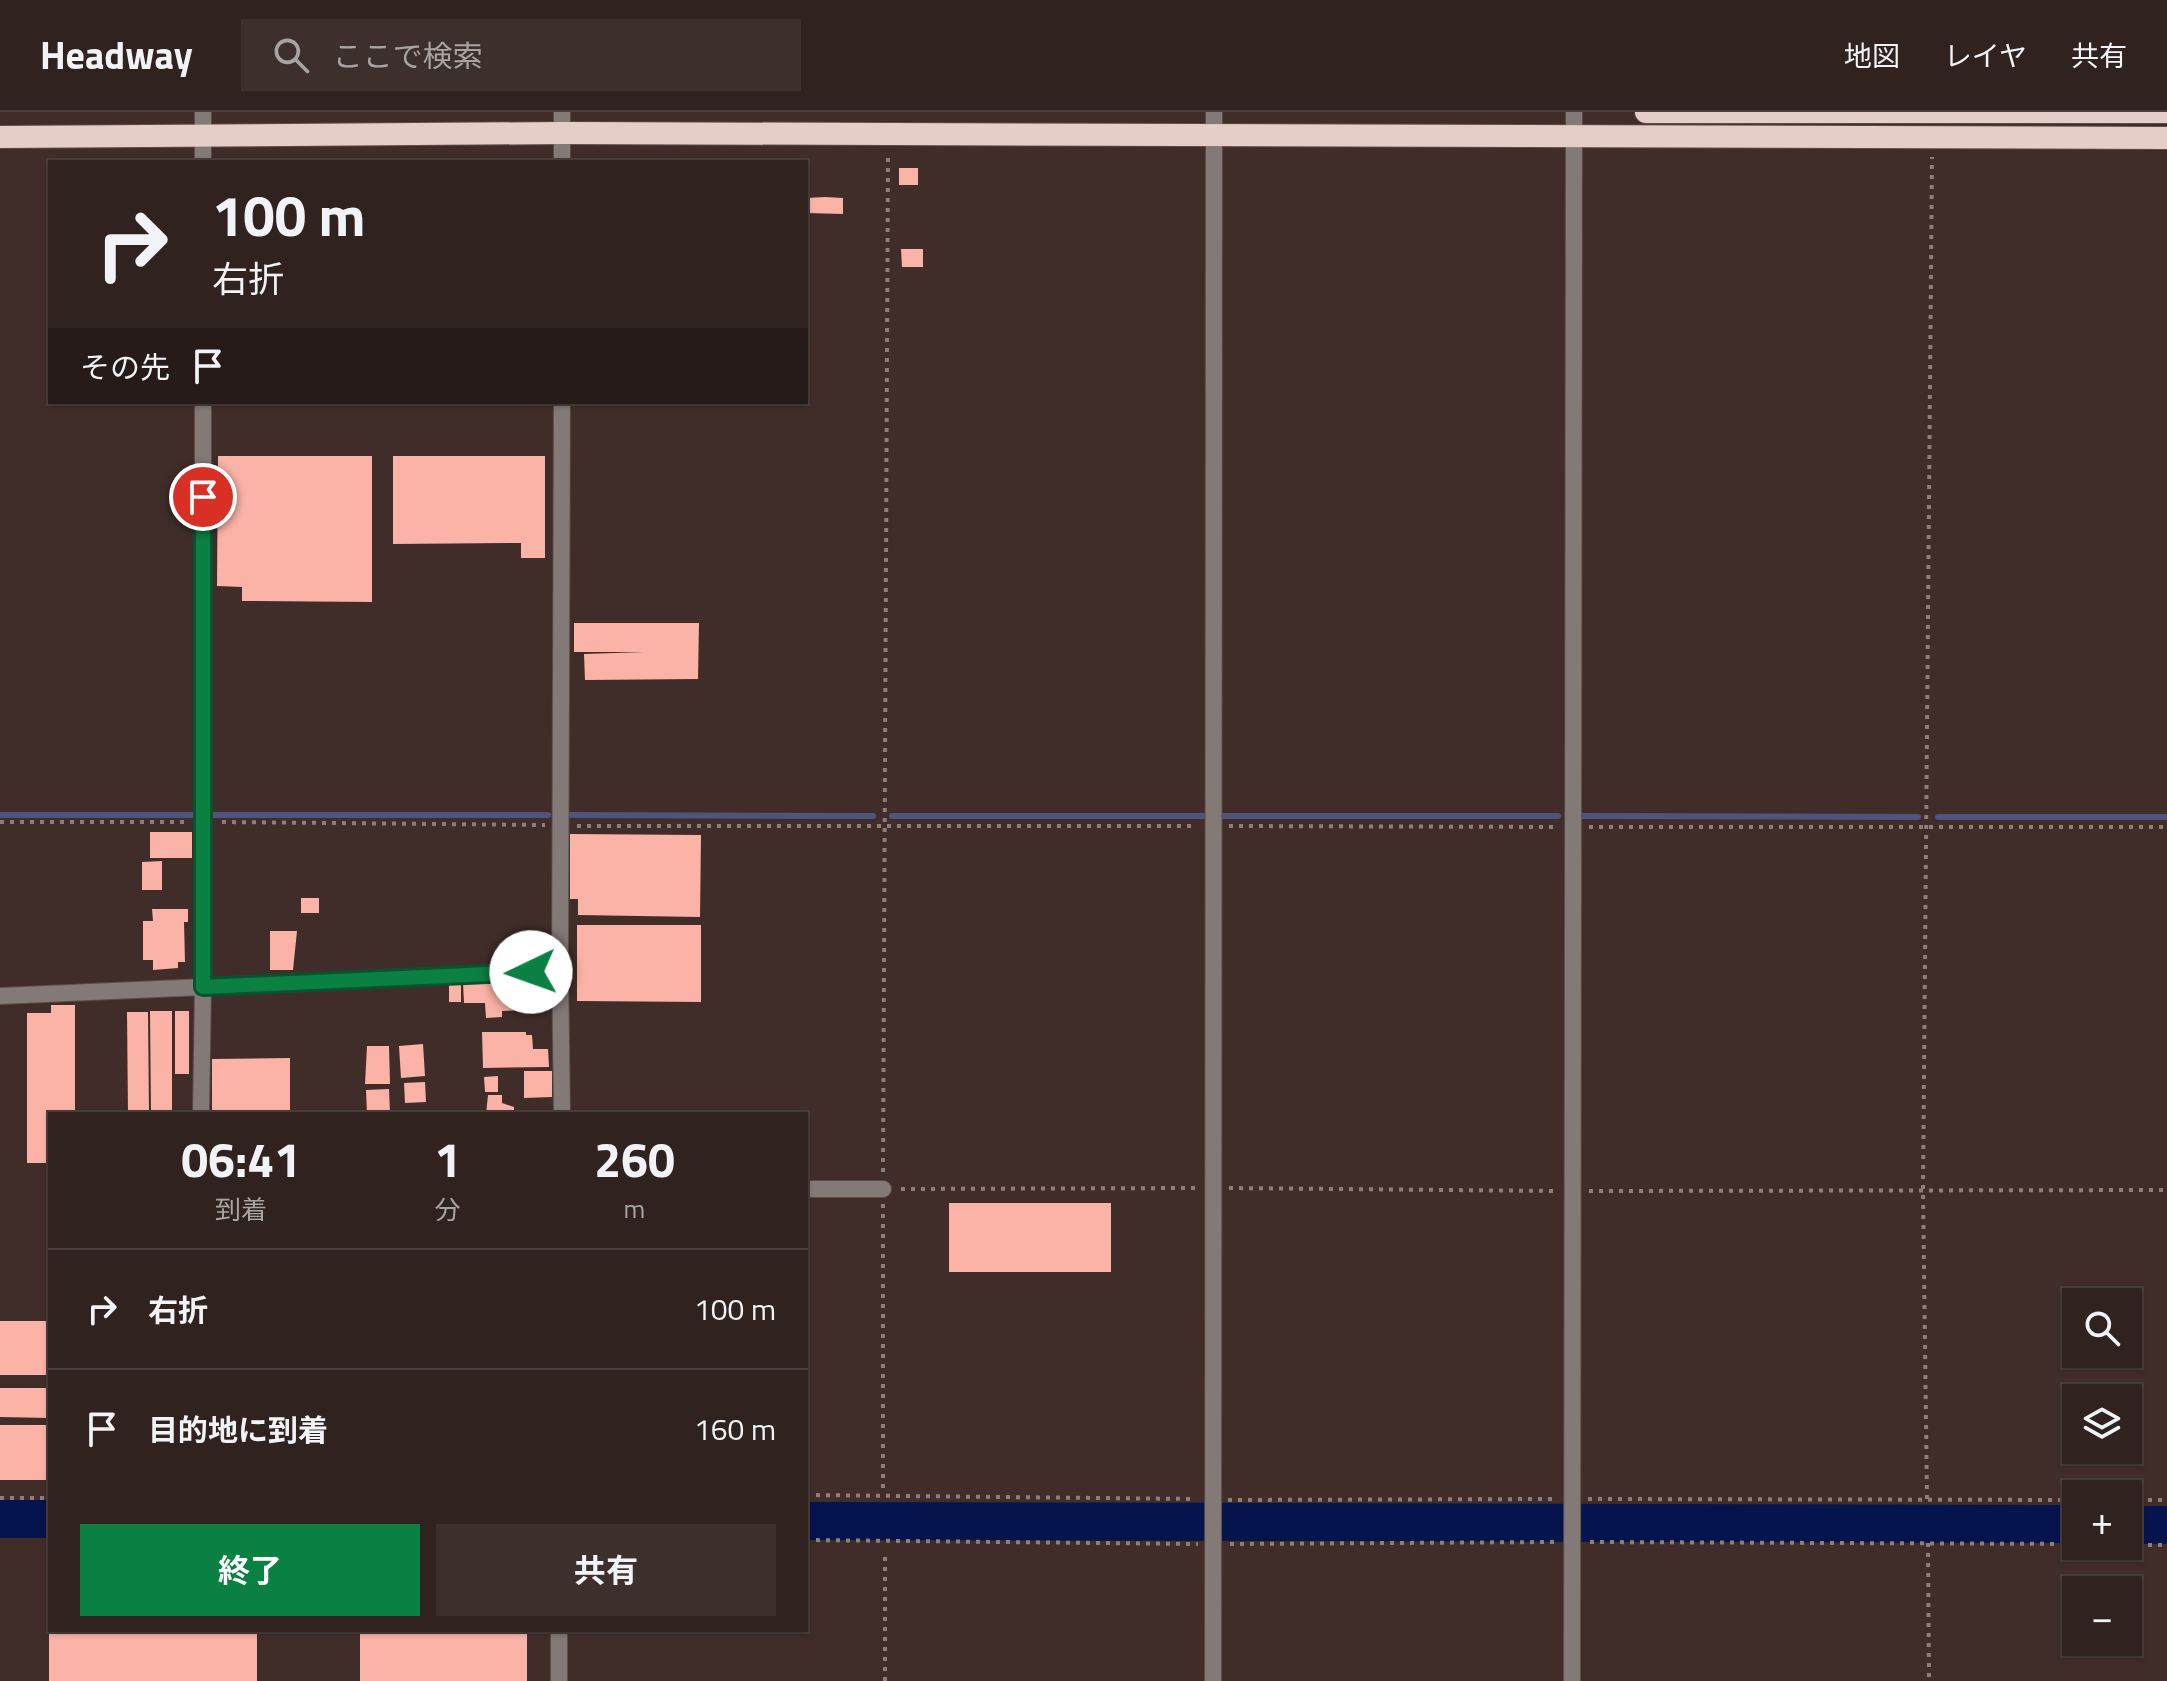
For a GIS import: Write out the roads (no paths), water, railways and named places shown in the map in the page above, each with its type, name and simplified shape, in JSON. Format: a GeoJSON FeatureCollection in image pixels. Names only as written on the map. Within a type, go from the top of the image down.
{"type":"FeatureCollection","features":[{"type":"Feature","properties":{"kind":"highway"},"geometry":{"type":"LineString","coordinates":[[1646,112],[2167,112]]}},
{"type":"Feature","properties":{"kind":"highway"},"geometry":{"type":"LineString","coordinates":[[1,137],[203,136],[562,122],[888,134],[2167,138]]}},
{"type":"Feature","properties":{"kind":"street"},"geometry":{"type":"LineString","coordinates":[[203,112],[203,160]]}},
{"type":"Feature","properties":{"kind":"street"},"geometry":{"type":"LineString","coordinates":[[1213,1681],[1214,112]]}},
{"type":"Feature","properties":{"kind":"street"},"geometry":{"type":"LineString","coordinates":[[1572,1681],[1574,112]]}},
{"type":"Feature","properties":{"kind":"street"},"geometry":{"type":"LineString","coordinates":[[562,122],[562,160]]}},
{"type":"Feature","properties":{"kind":"street"},"geometry":{"type":"LineString","coordinates":[[201,1112],[203,404]]}},
{"type":"Feature","properties":{"kind":"street"},"geometry":{"type":"LineString","coordinates":[[562,404],[562,1112]]}},
{"type":"Feature","properties":{"kind":"street"},"geometry":{"type":"LineString","coordinates":[[0,996],[561,970]]}},
{"type":"Feature","properties":{"kind":"street"},"geometry":{"type":"LineString","coordinates":[[808,1189],[883,1189]]}},
{"type":"Feature","properties":{"kind":"street"},"geometry":{"type":"LineString","coordinates":[[559,1632],[559,1681]]}},
{"type":"Feature","properties":{"kind":"waterway"},"geometry":{"type":"LineString","coordinates":[[0,815],[548,815]]}},
{"type":"Feature","properties":{"kind":"waterway"},"geometry":{"type":"LineString","coordinates":[[570,815],[873,816]]}},
{"type":"Feature","properties":{"kind":"waterway"},"geometry":{"type":"LineString","coordinates":[[892,816],[1558,816]]}},
{"type":"Feature","properties":{"kind":"waterway"},"geometry":{"type":"LineString","coordinates":[[1581,816],[1918,817]]}},
{"type":"Feature","properties":{"kind":"waterway"},"geometry":{"type":"LineString","coordinates":[[1938,817],[2167,817]]}},
{"type":"Feature","properties":{"kind":"waterway"},"geometry":{"type":"LineString","coordinates":[[0,1519],[48,1519]]}},
{"type":"Feature","properties":{"kind":"waterway"},"geometry":{"type":"LineString","coordinates":[[808,1521],[2062,1524]]}},
{"type":"Feature","properties":{"kind":"waterway"},"geometry":{"type":"LineString","coordinates":[[2142,1525],[2167,1525]]}}]}
